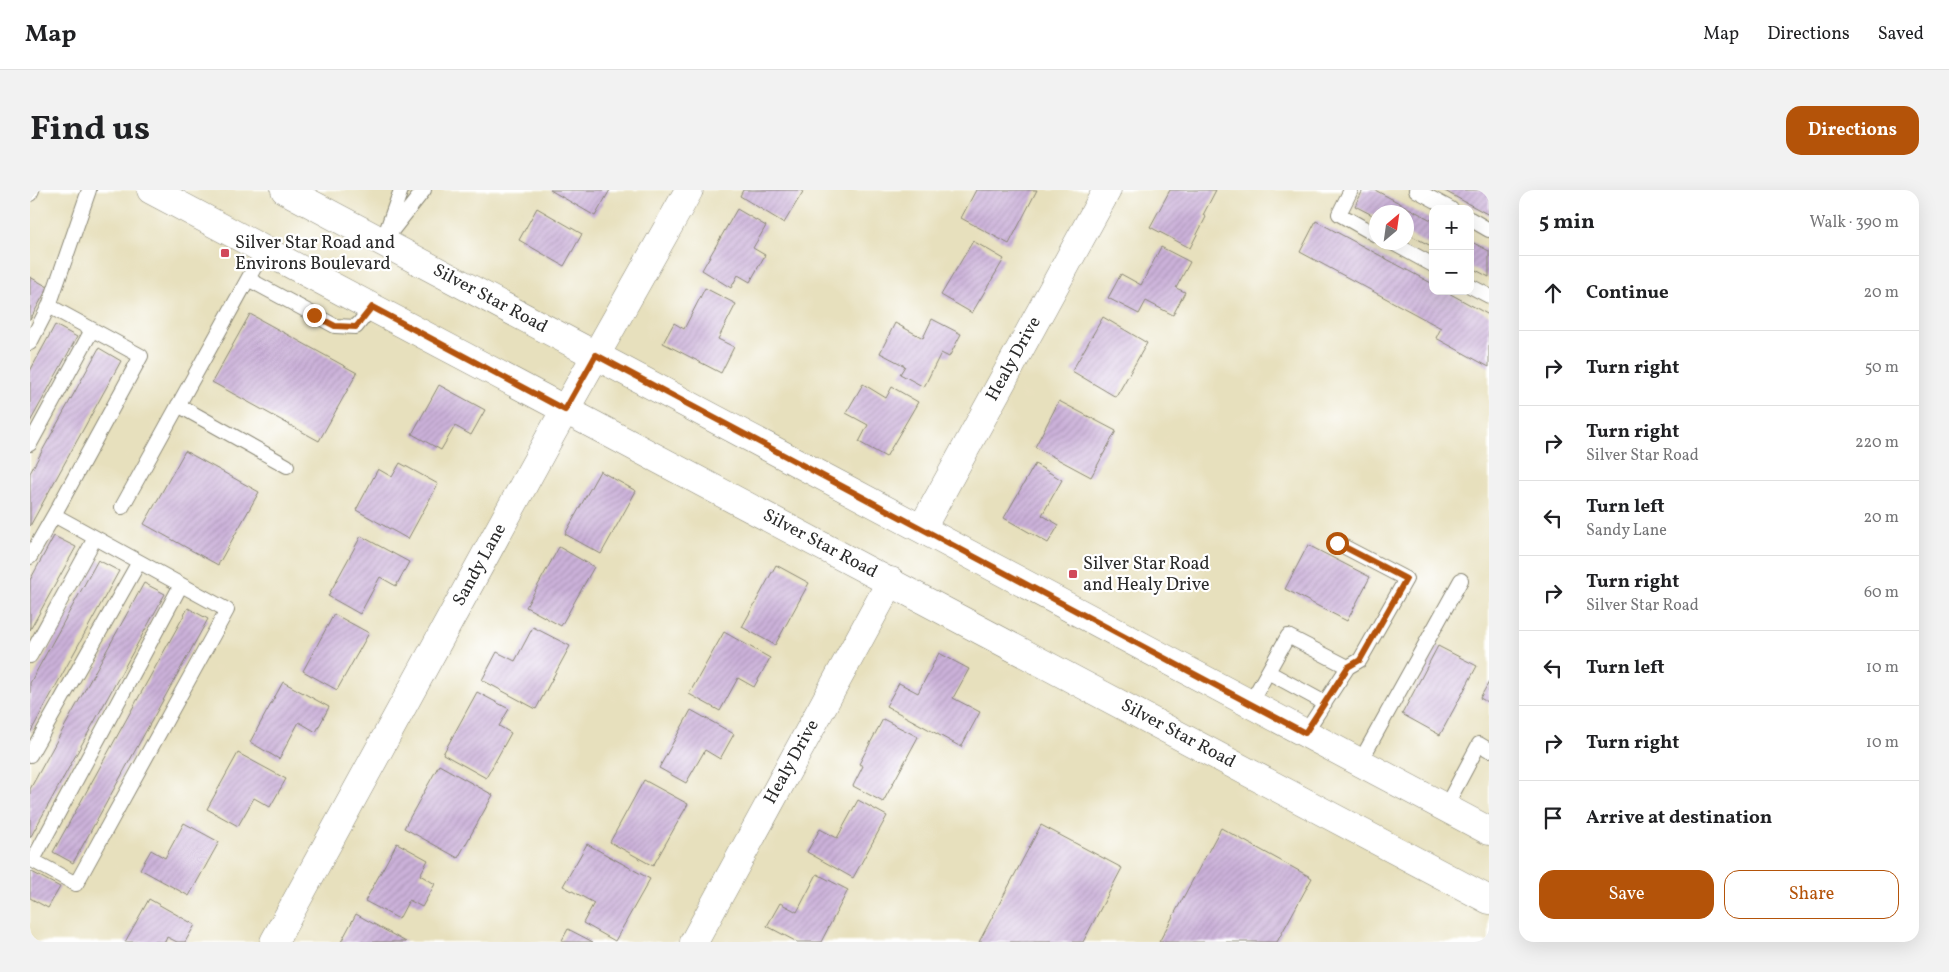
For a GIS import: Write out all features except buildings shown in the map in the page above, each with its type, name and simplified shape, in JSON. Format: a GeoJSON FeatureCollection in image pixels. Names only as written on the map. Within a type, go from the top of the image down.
{"type":"FeatureCollection","features":[{"type":"Feature","properties":{"kind":"main road","name":"Silver Star Road"},"geometry":{"type":"LineString","coordinates":[[151,190],[1489,900]]}},
{"type":"Feature","properties":{"kind":"main road","name":"Silver Star Road"},"geometry":{"type":"LineString","coordinates":[[285,190],[1489,831]]}},
{"type":"Feature","properties":{"kind":"main road","name":"Sandy Lane"},"geometry":{"type":"LineString","coordinates":[[274,942],[565,410],[689,190]]}},
{"type":"Feature","properties":{"kind":"main road","name":"Healy Drive"},"geometry":{"type":"LineString","coordinates":[[922,528],[1107,190]]}},
{"type":"Feature","properties":{"kind":"main road","name":"Healy Drive"},"geometry":{"type":"LineString","coordinates":[[694,942],[891,581]]}},
{"type":"Feature","properties":{"kind":"lane"},"geometry":{"type":"LineString","coordinates":[[30,194],[32,190]]}},
{"type":"Feature","properties":{"kind":"lane"},"geometry":{"type":"LineString","coordinates":[[30,343],[49,306],[89,190]]}},
{"type":"Feature","properties":{"kind":"lane"},"geometry":{"type":"LineString","coordinates":[[383,242],[401,190]]}},
{"type":"Feature","properties":{"kind":"lane"},"geometry":{"type":"LineString","coordinates":[[383,242],[424,190]]}},
{"type":"Feature","properties":{"kind":"lane"},"geometry":{"type":"LineString","coordinates":[[1352,190],[1339,214],[1369,230]]}},
{"type":"Feature","properties":{"kind":"lane"},"geometry":{"type":"LineString","coordinates":[[1416,190],[1444,205]]}},
{"type":"Feature","properties":{"kind":"lane"},"geometry":{"type":"LineString","coordinates":[[1474,221],[1489,230]]}},
{"type":"Feature","properties":{"kind":"lane"},"geometry":{"type":"LineString","coordinates":[[122,507],[264,250]]}},
{"type":"Feature","properties":{"kind":"lane"},"geometry":{"type":"LineString","coordinates":[[1406,250],[1429,263]]}},
{"type":"Feature","properties":{"kind":"lane"},"geometry":{"type":"LineString","coordinates":[[248,279],[335,326],[356,327],[372,307]]}},
{"type":"Feature","properties":{"kind":"lane"},"geometry":{"type":"LineString","coordinates":[[1474,288],[1489,296]]}},
{"type":"Feature","properties":{"kind":"lane"},"geometry":{"type":"LineString","coordinates":[[30,557],[141,356],[49,306]]}},
{"type":"Feature","properties":{"kind":"lane"},"geometry":{"type":"LineString","coordinates":[[30,444],[92,330]]}},
{"type":"Feature","properties":{"kind":"lane"},"geometry":{"type":"LineString","coordinates":[[178,405],[287,466]]}},
{"type":"Feature","properties":{"kind":"lane"},"geometry":{"type":"LineString","coordinates":[[54,515],[227,610],[76,884],[31,860],[181,585]]}},
{"type":"Feature","properties":{"kind":"lane"},"geometry":{"type":"LineString","coordinates":[[30,656],[95,538]]}},
{"type":"Feature","properties":{"kind":"lane"},"geometry":{"type":"LineString","coordinates":[[1305,733],[1348,667],[1360,660],[1406,579],[1337,543]]}},
{"type":"Feature","properties":{"kind":"lane"},"geometry":{"type":"LineString","coordinates":[[30,754],[139,562]]}},
{"type":"Feature","properties":{"kind":"lane"},"geometry":{"type":"LineString","coordinates":[[1360,762],[1460,580]]}},
{"type":"Feature","properties":{"kind":"lane"},"geometry":{"type":"LineString","coordinates":[[1250,704],[1288,636],[1348,667]]}},
{"type":"Feature","properties":{"kind":"lane"},"geometry":{"type":"LineString","coordinates":[[1268,672],[1325,703]]}},
{"type":"Feature","properties":{"kind":"lane"},"geometry":{"type":"LineString","coordinates":[[1445,808],[1478,744],[1489,750]]}},
{"type":"Feature","properties":{"kind":"place","name":"Silver Star Road and Environs Boulevard"},"geometry":{"type":"Point","coordinates":[225,253]}},
{"type":"Feature","properties":{"kind":"place","name":"Silver Star Road and Healy Drive"},"geometry":{"type":"Point","coordinates":[1073,574]}},
{"type":"Feature","properties":{"kind":"route"},"geometry":{"type":"LineString","coordinates":[[314,315],[335,326],[356,327],[372,307],[565,410],[596,355],[1305,733],[1348,667],[1360,660],[1406,579],[1337,543]]}}]}
